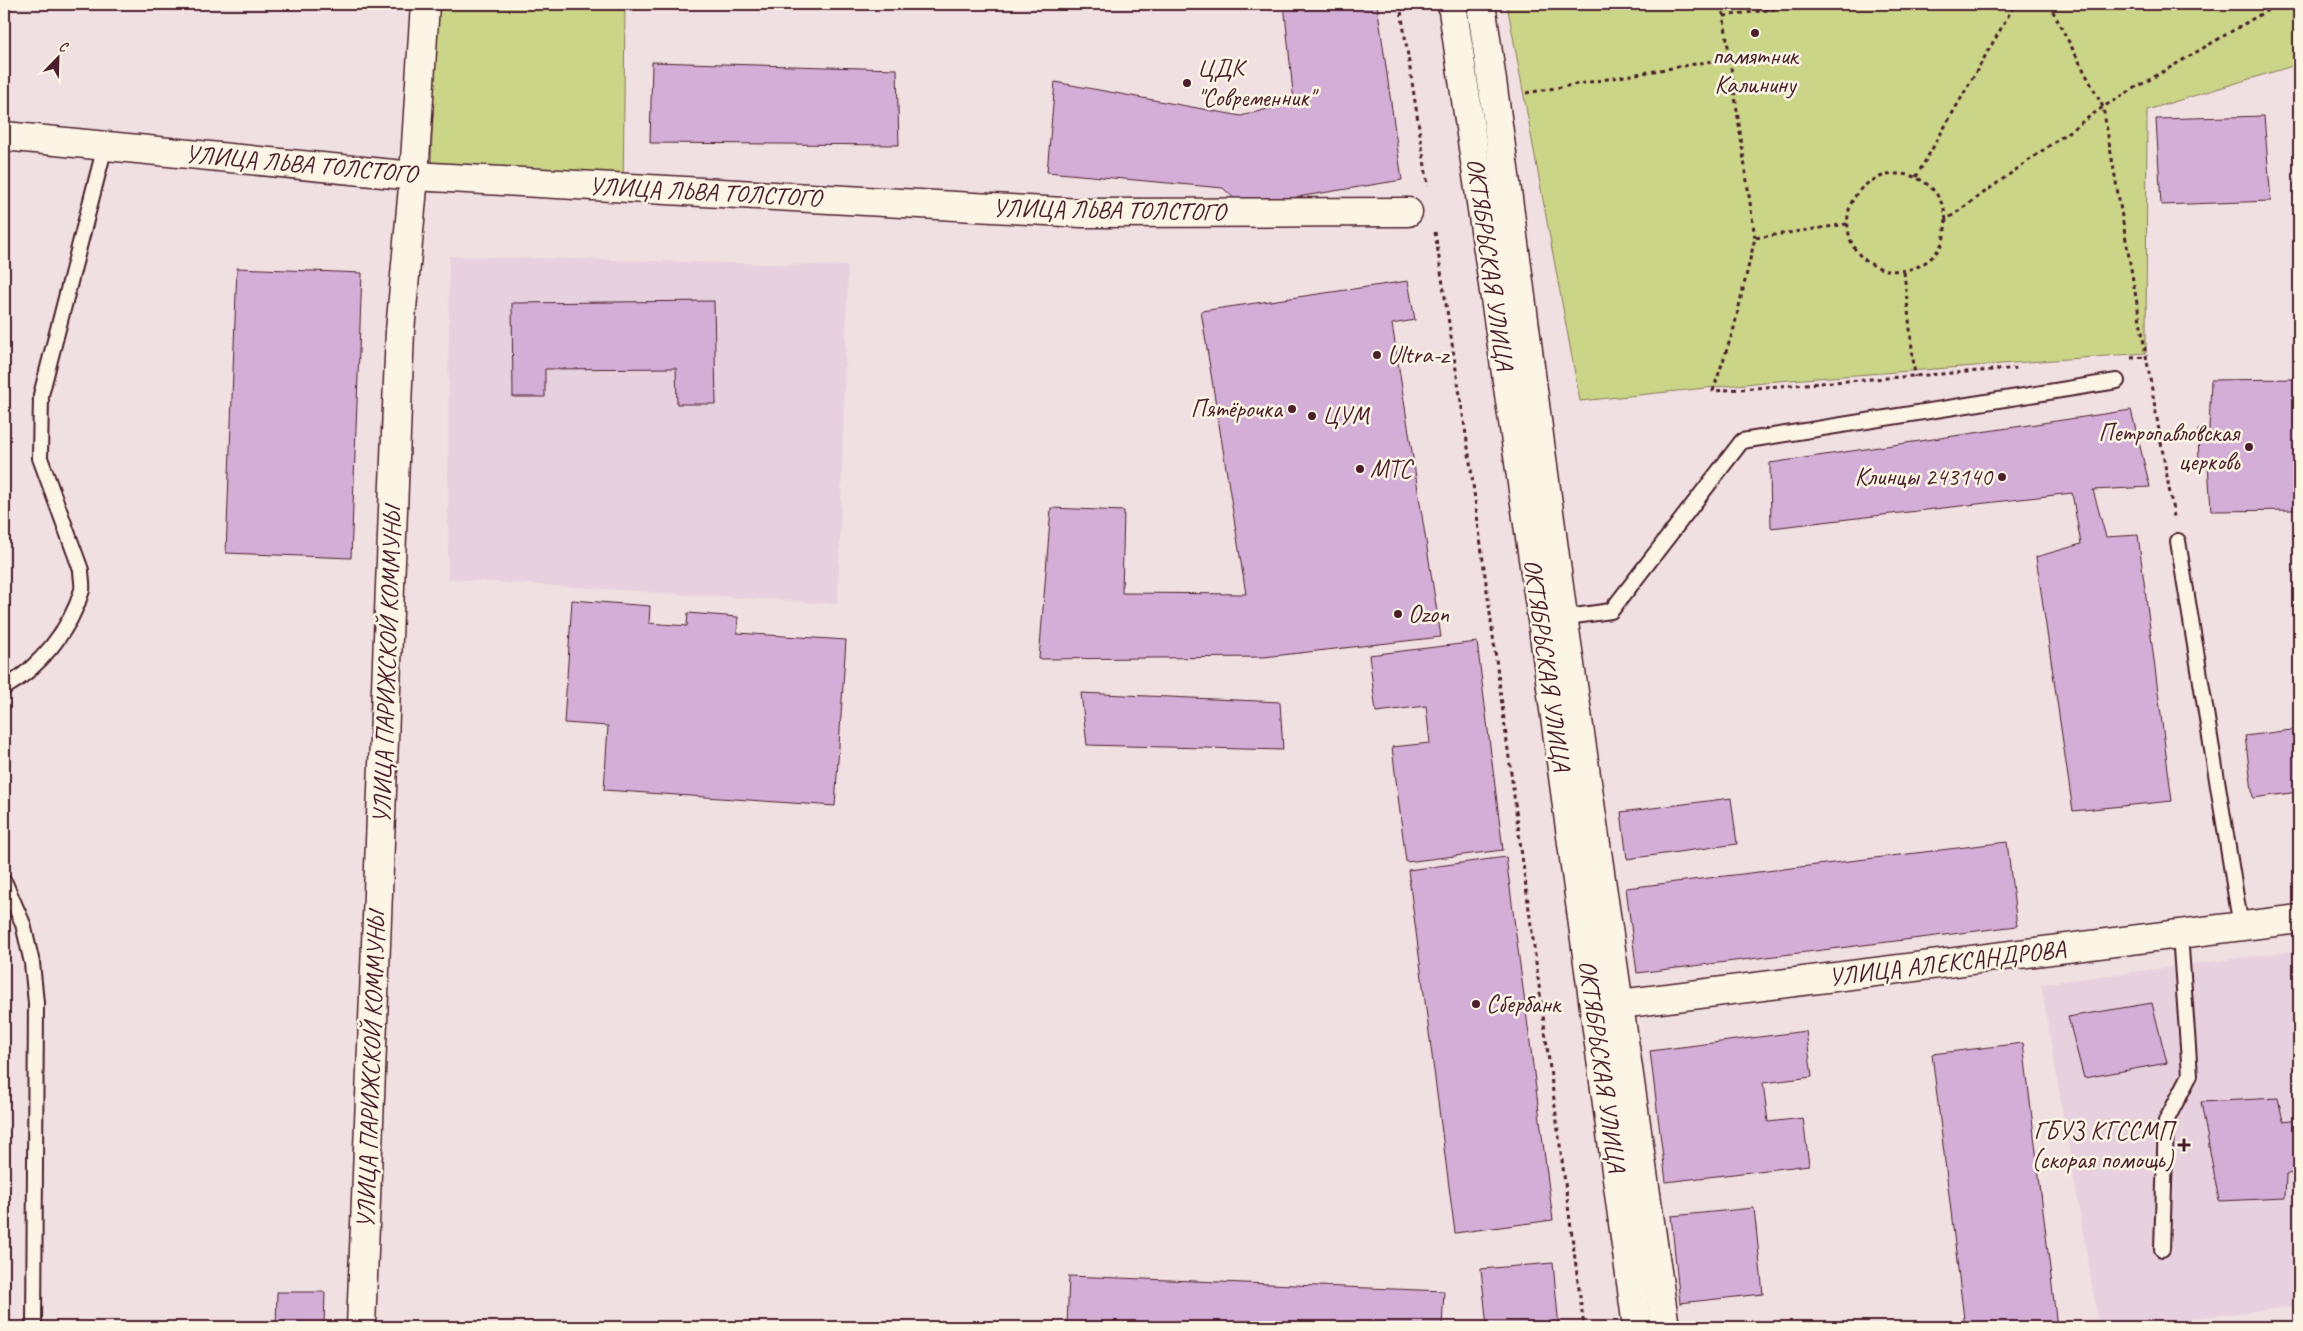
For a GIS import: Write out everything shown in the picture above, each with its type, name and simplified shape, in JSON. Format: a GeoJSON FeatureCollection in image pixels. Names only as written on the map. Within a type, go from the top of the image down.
{"type":"FeatureCollection","features":[{"type":"Feature","properties":{"kind":"street","name":"УЛИЦА ПАРИЖСКОЙ КОММУНЫ"},"geometry":{"type":"LineString","coordinates":[[361,1327],[400,331],[414,176],[425,4]]}},
{"type":"Feature","properties":{"kind":"street","name":"ОКТЯБРЬСКАЯ УЛИЦА"},"geometry":{"type":"LineString","coordinates":[[1452,4],[1553,618],[1607,1006],[1665,1327]]}},
{"type":"Feature","properties":{"kind":"street","name":"ОКТЯБРЬСКАЯ УЛИЦА"},"geometry":{"type":"LineString","coordinates":[[1481,4],[1506,174],[1528,359],[1553,618]]}},
{"type":"Feature","properties":{"kind":"street","name":"УЛИЦА ЛЬВА ТОЛСТОГО"},"geometry":{"type":"LineString","coordinates":[[4,136],[414,176],[1082,213],[1408,212]]}},
{"type":"Feature","properties":{"kind":"street","name":"УЛИЦА АЛЕКСАНДРОВА"},"geometry":{"type":"LineString","coordinates":[[1607,1006],[2299,919]]}},
{"type":"Feature","properties":{"kind":"street","name":"ОКТЯБРЬСКАЯ УЛИЦА"},"geometry":{"type":"LineString","coordinates":[[1607,1006],[1638,1327]]}},
{"type":"Feature","properties":{"kind":"lane"},"geometry":{"type":"LineString","coordinates":[[4,688],[16,681],[58,638],[68,623],[82,588],[81,570],[40,458],[41,395],[105,146]]}},
{"type":"Feature","properties":{"kind":"lane"},"geometry":{"type":"LineString","coordinates":[[1553,618],[1611,611],[1742,441],[2117,381]]}},
{"type":"Feature","properties":{"kind":"lane"},"geometry":{"type":"LineString","coordinates":[[2178,540],[2241,927]]}},
{"type":"Feature","properties":{"kind":"lane"},"geometry":{"type":"LineString","coordinates":[[5,883],[23,924],[32,963],[36,1003],[34,1327]]}},
{"type":"Feature","properties":{"kind":"lane"},"geometry":{"type":"LineString","coordinates":[[2162,1249],[2166,1121],[2190,1075],[2180,934]]}},
{"type":"Feature","properties":{"kind":"path"},"geometry":{"type":"LineString","coordinates":[[1400,4],[1428,190]]}},
{"type":"Feature","properties":{"kind":"path"},"geometry":{"type":"LineString","coordinates":[[1722,4],[1755,238],[1734,328],[1713,391],[2021,368]]}},
{"type":"Feature","properties":{"kind":"path"},"geometry":{"type":"LineString","coordinates":[[1724,16],[1808,4]]}},
{"type":"Feature","properties":{"kind":"path"},"geometry":{"type":"LineString","coordinates":[[1916,177],[2015,4]]}},
{"type":"Feature","properties":{"kind":"path"},"geometry":{"type":"LineString","coordinates":[[2050,4],[2103,107],[2178,540]]}},
{"type":"Feature","properties":{"kind":"path"},"geometry":{"type":"LineString","coordinates":[[1946,220],[2103,107],[2278,4]]}},
{"type":"Feature","properties":{"kind":"path"},"geometry":{"type":"LineString","coordinates":[[1518,94],[1730,58]]}},
{"type":"Feature","properties":{"kind":"path"},"geometry":{"type":"LineString","coordinates":[[1896,173],[1916,177],[1932,188],[1942,202],[1946,220],[1942,243],[1928,261],[1920,267],[1904,272],[1881,269],[1868,263],[1860,256],[1850,241],[1847,224],[1848,208],[1862,186],[1874,178],[1896,173]]}},
{"type":"Feature","properties":{"kind":"path"},"geometry":{"type":"LineString","coordinates":[[1755,238],[1847,224]]}},
{"type":"Feature","properties":{"kind":"path"},"geometry":{"type":"LineString","coordinates":[[1434,229],[1470,464],[1584,1327]]}},
{"type":"Feature","properties":{"kind":"path"},"geometry":{"type":"LineString","coordinates":[[1904,272],[1915,377]]}},
{"type":"Feature","properties":{"kind":"path"},"geometry":{"type":"LineString","coordinates":[[2126,359],[2145,357]]}},
{"type":"Feature","properties":{"kind":"shaded area"},"geometry":{"type":"Polygon","coordinates":[[[449,256],[848,266],[838,604],[448,579],[449,256]]]}},
{"type":"Feature","properties":{"kind":"shaded area","name":"ГБУЗ КГССМП (скорая помощь)"},"geometry":{"type":"Polygon","coordinates":[[[2299,950],[2299,1306],[2118,1327],[2099,1327],[2041,984],[2299,950]]]}},
{"type":"Feature","properties":{"kind":"green space"},"geometry":{"type":"Polygon","coordinates":[[[437,4],[625,4],[623,198],[430,192],[437,4]]]}},
{"type":"Feature","properties":{"kind":"green space"},"geometry":{"type":"Polygon","coordinates":[[[1507,4],[2299,4],[2299,64],[2147,110],[2146,353],[1764,382],[1580,401],[1507,4]]]}},
{"type":"Feature","properties":{"kind":"building"},"geometry":{"type":"Polygon","coordinates":[[[1284,4],[1377,4],[1402,180],[1242,206],[1223,188],[1047,172],[1055,82],[1241,116],[1294,102],[1284,4]]]}},
{"type":"Feature","properties":{"kind":"building"},"geometry":{"type":"Polygon","coordinates":[[[652,62],[897,69],[899,145],[650,143],[652,62]]]}},
{"type":"Feature","properties":{"kind":"building"},"geometry":{"type":"Polygon","coordinates":[[[2264,116],[2271,201],[2161,205],[2156,119],[2264,116]]]}},
{"type":"Feature","properties":{"kind":"building"},"geometry":{"type":"Polygon","coordinates":[[[237,268],[362,273],[351,558],[226,553],[237,268]]]}},
{"type":"Feature","properties":{"kind":"building","name":"ЦУМ"},"geometry":{"type":"Polygon","coordinates":[[[1408,281],[1415,320],[1392,324],[1441,637],[1264,657],[1039,659],[1051,508],[1124,511],[1122,593],[1246,594],[1201,311],[1408,281]]]}},
{"type":"Feature","properties":{"kind":"building"},"geometry":{"type":"Polygon","coordinates":[[[714,301],[716,404],[677,404],[676,368],[545,369],[545,397],[513,397],[512,303],[714,301]]]}},
{"type":"Feature","properties":{"kind":"building","name":"Петропавловская церковь"},"geometry":{"type":"Polygon","coordinates":[[[2299,379],[2299,510],[2211,511],[2208,464],[2199,463],[2198,430],[2209,429],[2211,380],[2299,379]]]}},
{"type":"Feature","properties":{"kind":"building"},"geometry":{"type":"Polygon","coordinates":[[[2131,410],[2150,487],[2093,490],[2106,537],[2138,535],[2172,801],[2073,811],[2036,557],[2081,544],[2072,493],[1771,528],[1770,463],[2131,410]]]}},
{"type":"Feature","properties":{"kind":"building"},"geometry":{"type":"Polygon","coordinates":[[[572,600],[650,606],[649,623],[687,626],[688,613],[738,617],[737,633],[846,640],[835,806],[604,790],[608,726],[564,723],[572,600]]]}},
{"type":"Feature","properties":{"kind":"building"},"geometry":{"type":"Polygon","coordinates":[[[1477,642],[1503,850],[1406,862],[1392,747],[1430,743],[1426,706],[1376,712],[1369,655],[1477,642]]]}},
{"type":"Feature","properties":{"kind":"building"},"geometry":{"type":"Polygon","coordinates":[[[1081,693],[1280,702],[1283,750],[1087,745],[1081,693]]]}},
{"type":"Feature","properties":{"kind":"building"},"geometry":{"type":"Polygon","coordinates":[[[2299,729],[2299,792],[2253,798],[2245,736],[2299,729]]]}},
{"type":"Feature","properties":{"kind":"building"},"geometry":{"type":"Polygon","coordinates":[[[1731,798],[1737,844],[1627,859],[1621,812],[1731,798]]]}},
{"type":"Feature","properties":{"kind":"building"},"geometry":{"type":"Polygon","coordinates":[[[2007,842],[2017,926],[1637,973],[1626,888],[2007,842]]]}},
{"type":"Feature","properties":{"kind":"building"},"geometry":{"type":"Polygon","coordinates":[[[1506,857],[1553,1220],[1455,1233],[1408,870],[1506,857]]]}},
{"type":"Feature","properties":{"kind":"building"},"geometry":{"type":"Polygon","coordinates":[[[2152,1003],[2167,1063],[2084,1078],[2068,1017],[2152,1003]]]}},
{"type":"Feature","properties":{"kind":"building"},"geometry":{"type":"Polygon","coordinates":[[[1806,1031],[1812,1077],[1763,1083],[1768,1122],[1803,1118],[1809,1165],[1666,1182],[1650,1051],[1806,1031]]]}},
{"type":"Feature","properties":{"kind":"building"},"geometry":{"type":"Polygon","coordinates":[[[2023,1043],[2057,1327],[1965,1327],[1932,1054],[2023,1043]]]}},
{"type":"Feature","properties":{"kind":"building"},"geometry":{"type":"Polygon","coordinates":[[[2278,1098],[2283,1121],[2299,1119],[2299,1173],[2286,1174],[2285,1198],[2219,1201],[2201,1102],[2278,1098]]]}},
{"type":"Feature","properties":{"kind":"building"},"geometry":{"type":"Polygon","coordinates":[[[1754,1208],[1763,1294],[1680,1303],[1671,1216],[1754,1208]]]}},
{"type":"Feature","properties":{"kind":"building"},"geometry":{"type":"Polygon","coordinates":[[[1553,1263],[1559,1327],[1487,1327],[1481,1269],[1553,1263]]]}},
{"type":"Feature","properties":{"kind":"building"},"geometry":{"type":"Polygon","coordinates":[[[1069,1276],[1444,1291],[1442,1327],[1067,1327],[1069,1276]]]}},
{"type":"Feature","properties":{"kind":"building"},"geometry":{"type":"Polygon","coordinates":[[[277,1292],[325,1292],[324,1327],[276,1327],[277,1292]]]}},
{"type":"Feature","properties":{"kind":"place","name":"памятник Калинину"},"geometry":{"type":"Point","coordinates":[1755,33]}},
{"type":"Feature","properties":{"kind":"place","name":"ЦДК \"Современник\""},"geometry":{"type":"Point","coordinates":[1187,83]}},
{"type":"Feature","properties":{"kind":"place","name":"Ultra-z"},"geometry":{"type":"Point","coordinates":[1377,355]}},
{"type":"Feature","properties":{"kind":"place","name":"Пятёрочка"},"geometry":{"type":"Point","coordinates":[1292,409]}},
{"type":"Feature","properties":{"kind":"place","name":"ЦУМ"},"geometry":{"type":"Point","coordinates":[1312,416]}},
{"type":"Feature","properties":{"kind":"place","name":"Петропавловская церковь"},"geometry":{"type":"Point","coordinates":[2249,447]}},
{"type":"Feature","properties":{"kind":"place","name":"МТС"},"geometry":{"type":"Point","coordinates":[1360,469]}},
{"type":"Feature","properties":{"kind":"place","name":"Клинцы 243140"},"geometry":{"type":"Point","coordinates":[2002,477]}},
{"type":"Feature","properties":{"kind":"place","name":"Ozon"},"geometry":{"type":"Point","coordinates":[1398,614]}},
{"type":"Feature","properties":{"kind":"place","name":"Сбербанк"},"geometry":{"type":"Point","coordinates":[1476,1004]}},
{"type":"Feature","properties":{"kind":"place","name":"ГБУЗ КГССМП (скорая помощь)"},"geometry":{"type":"Point","coordinates":[2184,1145]}}]}
